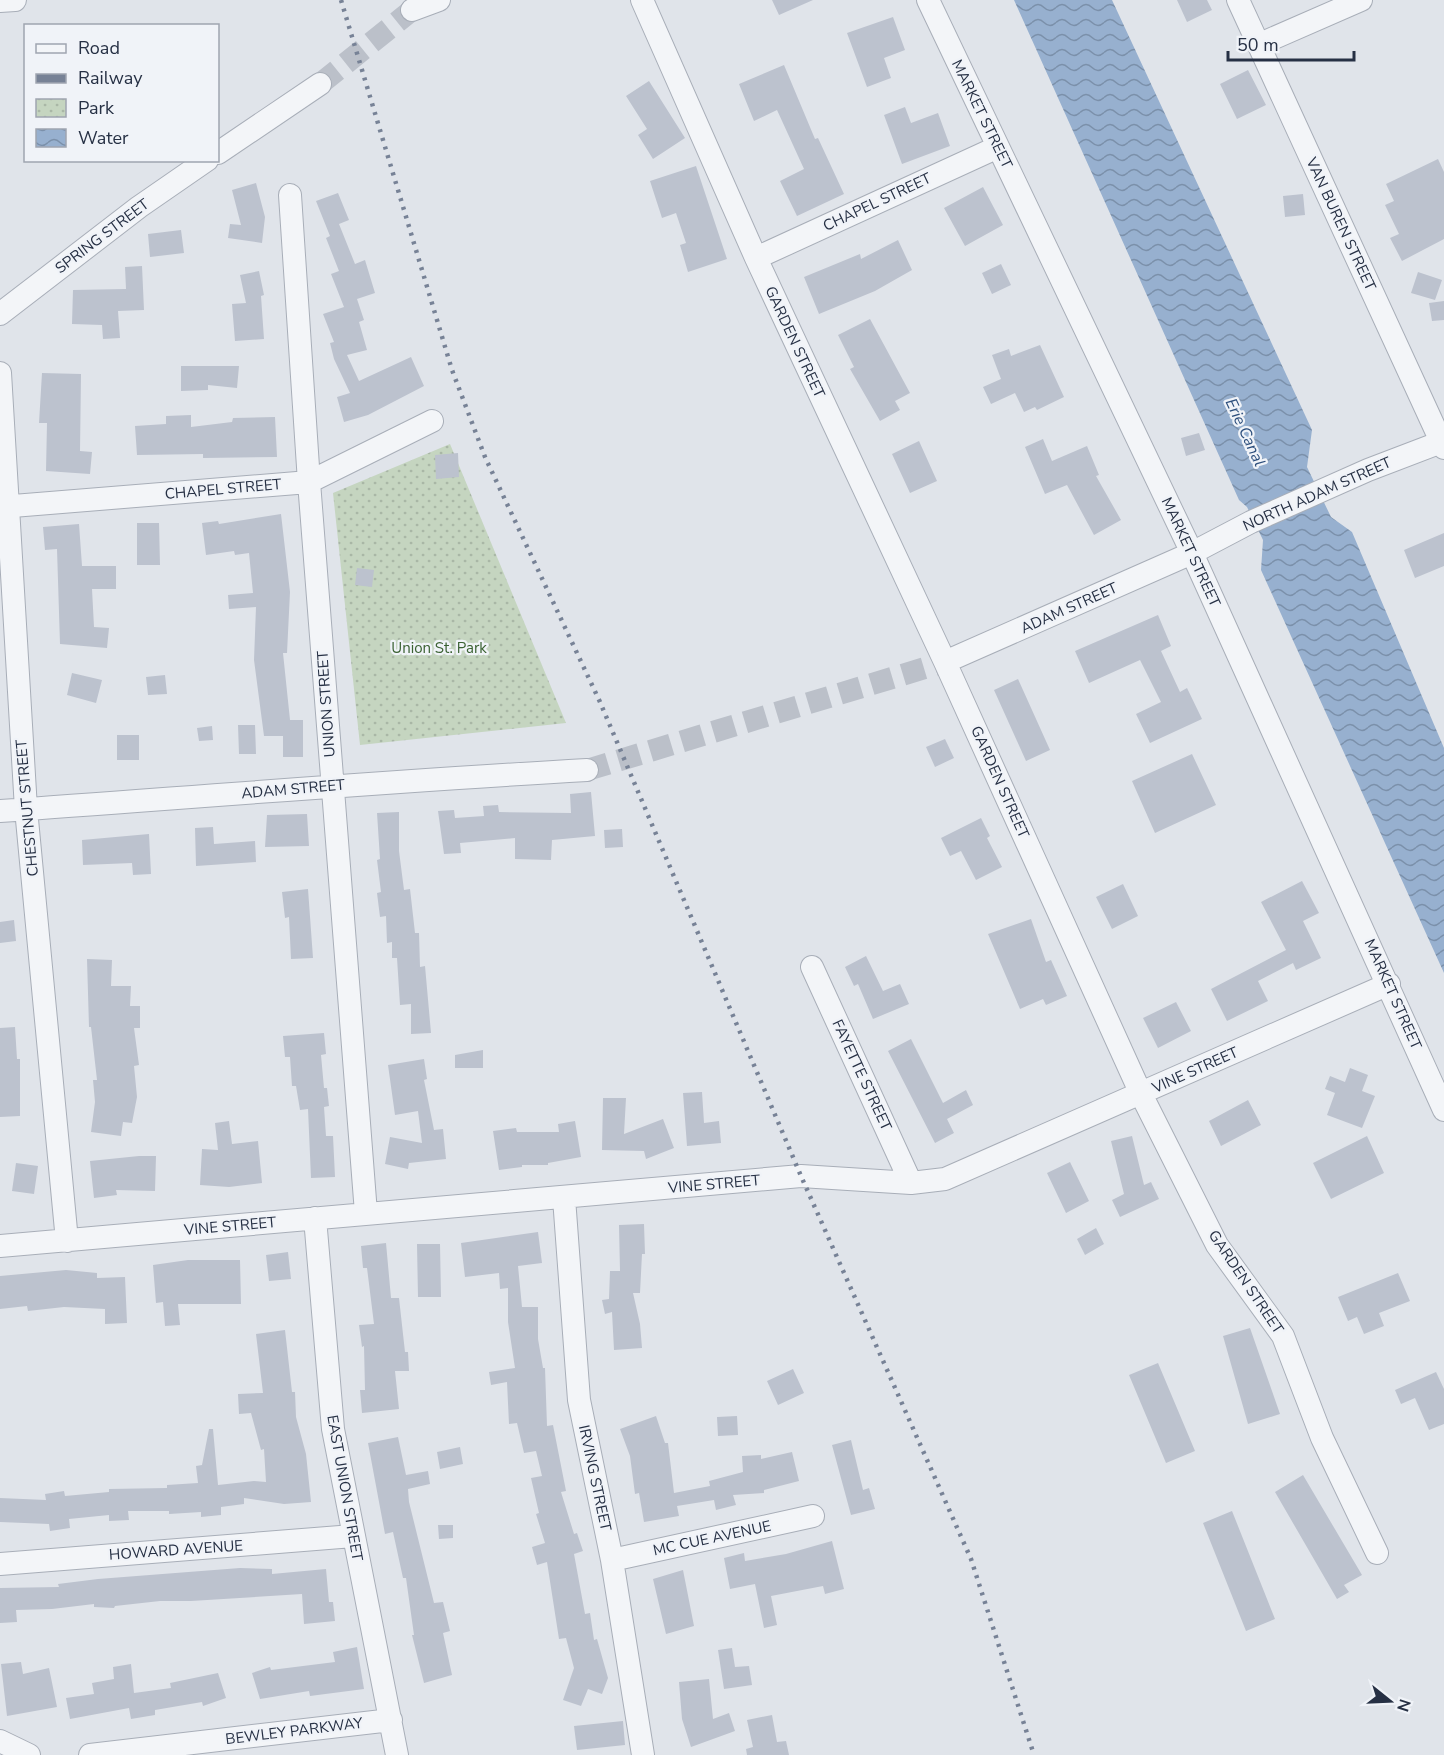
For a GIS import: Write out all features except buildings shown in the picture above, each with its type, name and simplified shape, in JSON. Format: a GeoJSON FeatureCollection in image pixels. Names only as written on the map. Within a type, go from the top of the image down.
{"type":"FeatureCollection","features":[{"type":"Feature","properties":{"kind":"street"},"geometry":{"type":"LineString","coordinates":[[0,1],[15,0]]}},
{"type":"Feature","properties":{"kind":"street"},"geometry":{"type":"LineString","coordinates":[[412,10],[439,0]]}},
{"type":"Feature","properties":{"kind":"street","name":"GARDEN STREET"},"geometry":{"type":"LineString","coordinates":[[642,0],[756,258],[945,662],[1141,1094],[1217,1245],[1283,1336],[1322,1438],[1377,1553]]}},
{"type":"Feature","properties":{"kind":"street","name":"MARKET STREET"},"geometry":{"type":"LineString","coordinates":[[928,0],[1192,553],[1389,984],[1444,1110]]}},
{"type":"Feature","properties":{"kind":"street","name":"VAN BUREN STREET"},"geometry":{"type":"LineString","coordinates":[[1238,0],[1443,444]]}},
{"type":"Feature","properties":{"kind":"street"},"geometry":{"type":"LineString","coordinates":[[1260,44],[1361,0]]}},
{"type":"Feature","properties":{"kind":"street"},"geometry":{"type":"LineString","coordinates":[[219,152],[320,84]]}},
{"type":"Feature","properties":{"kind":"street","name":"CHAPEL STREET"},"geometry":{"type":"LineString","coordinates":[[756,258],[998,147]]}},
{"type":"Feature","properties":{"kind":"street","name":"SPRING STREET"},"geometry":{"type":"LineString","coordinates":[[0,314],[139,207],[204,162]]}},
{"type":"Feature","properties":{"kind":"street","name":"UNION STREET"},"geometry":{"type":"LineString","coordinates":[[290,195],[309,482],[366,1213]]}},
{"type":"Feature","properties":{"kind":"street","name":"CHESTNUT STREET"},"geometry":{"type":"LineString","coordinates":[[0,373],[3,507],[26,809],[68,1241]]}},
{"type":"Feature","properties":{"kind":"street","name":"CHAPEL STREET"},"geometry":{"type":"LineString","coordinates":[[3,507],[309,482],[432,421]]}},
{"type":"Feature","properties":{"kind":"street","name":"NORTH ADAM STREET"},"geometry":{"type":"LineString","coordinates":[[1192,553],[1251,522],[1333,488],[1368,470],[1443,444]]}},
{"type":"Feature","properties":{"kind":"street","name":"ADAM STREET"},"geometry":{"type":"LineString","coordinates":[[945,662],[1192,553]]}},
{"type":"Feature","properties":{"kind":"street","name":"ADAM STREET"},"geometry":{"type":"LineString","coordinates":[[0,811],[183,799],[332,785],[587,770]]}},
{"type":"Feature","properties":{"kind":"street","name":"FAYETTE STREET"},"geometry":{"type":"LineString","coordinates":[[812,967],[911,1183]]}},
{"type":"Feature","properties":{"kind":"street","name":"VINE STREET"},"geometry":{"type":"LineString","coordinates":[[0,1246],[801,1176],[911,1183],[945,1179],[1389,984]]}},
{"type":"Feature","properties":{"kind":"street","name":"IRVING STREET"},"geometry":{"type":"LineString","coordinates":[[564,1198],[579,1400],[612,1560],[643,1755]]}},
{"type":"Feature","properties":{"kind":"street","name":"EAST UNION STREET"},"geometry":{"type":"LineString","coordinates":[[315,1218],[333,1429],[397,1755]]}},
{"type":"Feature","properties":{"kind":"street","name":"MC CUE AVENUE"},"geometry":{"type":"LineString","coordinates":[[612,1560],[813,1516]]}},
{"type":"Feature","properties":{"kind":"street","name":"HOWARD AVENUE"},"geometry":{"type":"LineString","coordinates":[[0,1564],[353,1536]]}},
{"type":"Feature","properties":{"kind":"street","name":"BEWLEY PARKWAY"},"geometry":{"type":"LineString","coordinates":[[90,1755],[391,1720]]}},
{"type":"Feature","properties":{"kind":"street"},"geometry":{"type":"LineString","coordinates":[[0,1741],[29,1755]]}},
{"type":"Feature","properties":{"kind":"green space","name":"Union St. Park"},"geometry":{"type":"Polygon","coordinates":[[[450,444],[566,723],[360,745],[333,493],[450,444]]]}},
{"type":"Feature","properties":{"kind":"water","name":"Erie Canal"},"geometry":{"type":"Polygon","coordinates":[[[1014,0],[1112,0],[1312,430],[1307,467],[1331,517],[1352,532],[1444,748],[1444,973],[1261,570],[1263,540],[1247,507],[1239,500],[1014,0]]]}},
{"type":"Feature","properties":{"kind":"tunnel"},"geometry":{"type":"LineString","coordinates":[[320,84],[412,10]]}},
{"type":"Feature","properties":{"kind":"tunnel"},"geometry":{"type":"LineString","coordinates":[[587,770],[945,662]]}},
{"type":"Feature","properties":{"kind":"railway"},"geometry":{"type":"LineString","coordinates":[[341,0],[452,370],[485,457],[600,702],[801,1176],[971,1559],[1034,1755]]}}]}
